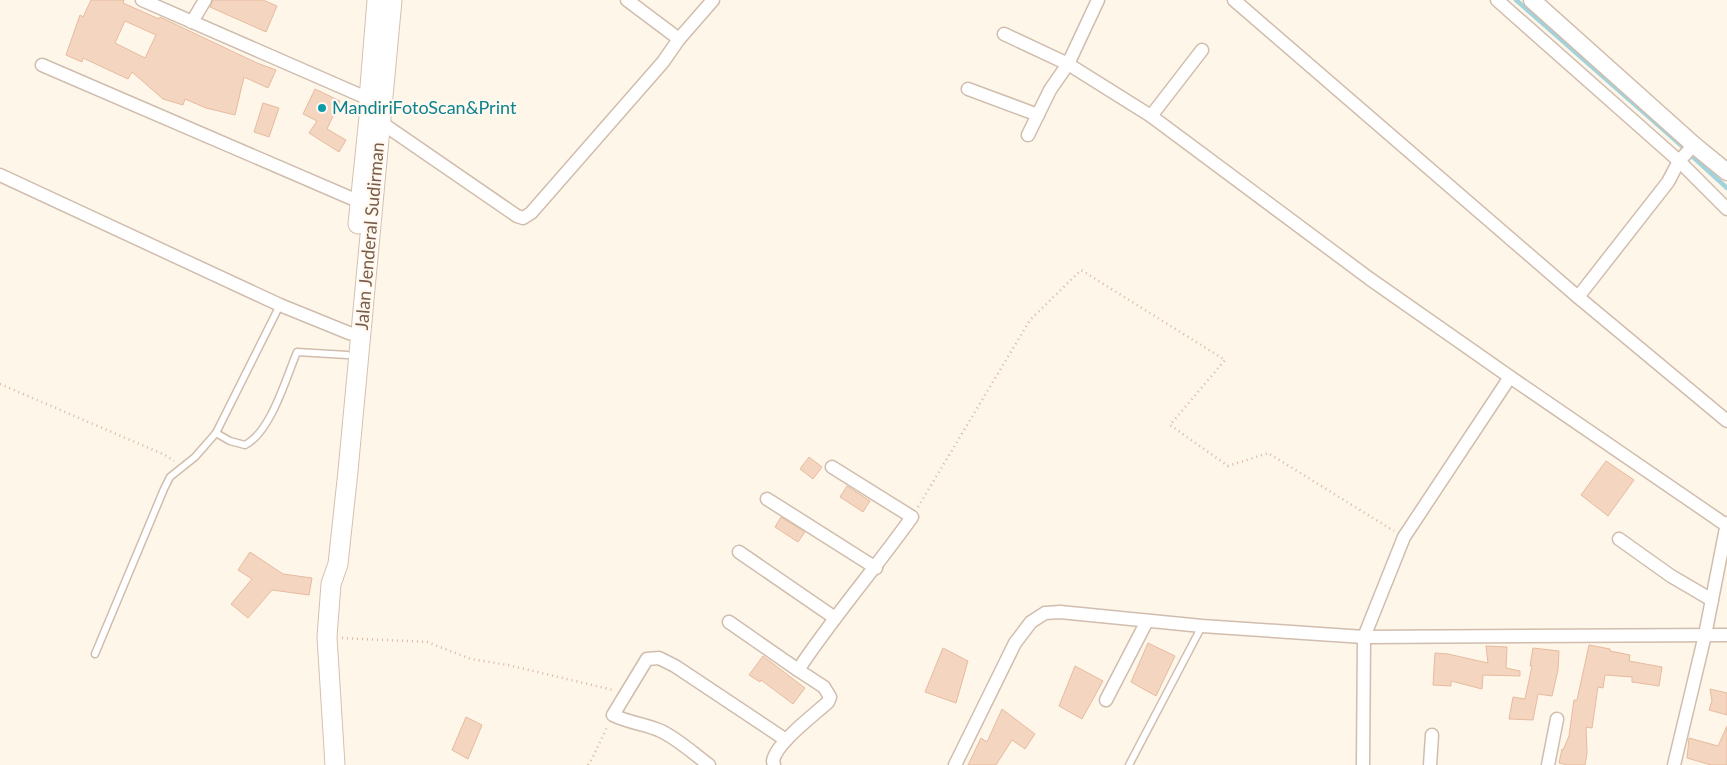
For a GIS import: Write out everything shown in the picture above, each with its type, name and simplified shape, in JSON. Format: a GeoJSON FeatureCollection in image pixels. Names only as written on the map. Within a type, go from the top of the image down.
{"type":"FeatureCollection","features":[{"type":"Feature","properties":{"kind":"main road"},"geometry":{"type":"LineString","coordinates":[[335,765],[326,637],[331,584],[328,565],[347,355],[355,335],[360,202],[373,112],[377,0]]}},
{"type":"Feature","properties":{"kind":"main road","name":"Jalan Jenderal Sudirman"},"geometry":{"type":"LineString","coordinates":[[331,584],[338,564],[348,471],[355,335],[373,112],[392,0]]}},
{"type":"Feature","properties":{"kind":"street"},"geometry":{"type":"LineString","coordinates":[[142,0],[192,22],[373,112],[517,216],[523,218],[530,213],[663,62],[713,0]]}},
{"type":"Feature","properties":{"kind":"street"},"geometry":{"type":"LineString","coordinates":[[192,22],[205,0]]}},
{"type":"Feature","properties":{"kind":"street"},"geometry":{"type":"LineString","coordinates":[[627,0],[679,40]]}},
{"type":"Feature","properties":{"kind":"street"},"geometry":{"type":"LineString","coordinates":[[1028,135],[1050,90],[1068,64],[1098,0]]}},
{"type":"Feature","properties":{"kind":"street"},"geometry":{"type":"LineString","coordinates":[[1234,0],[1578,297],[1727,421]]}},
{"type":"Feature","properties":{"kind":"street"},"geometry":{"type":"LineString","coordinates":[[1497,0],[1681,160],[1727,209]]}},
{"type":"Feature","properties":{"kind":"street"},"geometry":{"type":"LineString","coordinates":[[1532,0],[1693,146],[1727,172]]}},
{"type":"Feature","properties":{"kind":"street"},"geometry":{"type":"LineString","coordinates":[[1004,34],[1068,64],[1151,116],[1370,279],[1510,377],[1727,524],[1705,635],[1674,765]]}},
{"type":"Feature","properties":{"kind":"street"},"geometry":{"type":"LineString","coordinates":[[1151,116],[1202,50]]}},
{"type":"Feature","properties":{"kind":"street"},"geometry":{"type":"LineString","coordinates":[[42,65],[360,202]]}},
{"type":"Feature","properties":{"kind":"street"},"geometry":{"type":"LineString","coordinates":[[968,89],[1038,115]]}},
{"type":"Feature","properties":{"kind":"street"},"geometry":{"type":"LineString","coordinates":[[1578,297],[1668,182],[1681,160],[1693,146]]}},
{"type":"Feature","properties":{"kind":"street"},"geometry":{"type":"LineString","coordinates":[[0,175],[280,305],[355,335]]}},
{"type":"Feature","properties":{"kind":"street"},"geometry":{"type":"LineString","coordinates":[[1363,765],[1364,637],[1404,537],[1510,377]]}},
{"type":"Feature","properties":{"kind":"street"},"geometry":{"type":"LineString","coordinates":[[798,670],[835,618],[876,568],[912,517],[832,466]]}},
{"type":"Feature","properties":{"kind":"street"},"geometry":{"type":"LineString","coordinates":[[767,499],[876,568]]}},
{"type":"Feature","properties":{"kind":"street"},"geometry":{"type":"LineString","coordinates":[[1619,539],[1671,576],[1712,600]]}},
{"type":"Feature","properties":{"kind":"street"},"geometry":{"type":"LineString","coordinates":[[739,552],[835,618]]}},
{"type":"Feature","properties":{"kind":"street"},"geometry":{"type":"LineString","coordinates":[[955,765],[1015,643],[1030,622],[1045,613],[1060,612],[1202,626],[1364,637],[1727,635]]}},
{"type":"Feature","properties":{"kind":"street"},"geometry":{"type":"LineString","coordinates":[[1106,700],[1147,621]]}},
{"type":"Feature","properties":{"kind":"street"},"geometry":{"type":"LineString","coordinates":[[729,622],[824,687],[830,697],[828,702],[786,740],[774,756],[772,761],[774,765]]}},
{"type":"Feature","properties":{"kind":"street"},"geometry":{"type":"LineString","coordinates":[[709,765],[664,732],[625,721],[614,715],[647,659],[659,658],[675,666],[786,740]]}},
{"type":"Feature","properties":{"kind":"street"},"geometry":{"type":"LineString","coordinates":[[1548,765],[1557,719]]}},
{"type":"Feature","properties":{"kind":"street"},"geometry":{"type":"LineString","coordinates":[[1430,765],[1432,735]]}},
{"type":"Feature","properties":{"kind":"lane"},"geometry":{"type":"LineString","coordinates":[[95,654],[164,489],[170,478],[195,457],[216,433],[280,305]]}},
{"type":"Feature","properties":{"kind":"lane"},"geometry":{"type":"LineString","coordinates":[[216,433],[230,441],[245,445],[253,441],[270,418],[297,352],[347,355]]}},
{"type":"Feature","properties":{"kind":"lane"},"geometry":{"type":"LineString","coordinates":[[1129,765],[1202,626]]}},
{"type":"Feature","properties":{"kind":"path"},"geometry":{"type":"LineString","coordinates":[[912,517],[1030,320],[1081,270],[1225,360],[1170,425],[1228,466],[1268,453],[1404,537]]}},
{"type":"Feature","properties":{"kind":"path"},"geometry":{"type":"LineString","coordinates":[[0,384],[165,455],[181,467]]}},
{"type":"Feature","properties":{"kind":"path"},"geometry":{"type":"LineString","coordinates":[[326,637],[427,642],[472,659],[508,665],[626,694]]}},
{"type":"Feature","properties":{"kind":"path"},"geometry":{"type":"LineString","coordinates":[[588,765],[614,715]]}},
{"type":"Feature","properties":{"kind":"building"},"geometry":{"type":"Polygon","coordinates":[[[91,0],[124,0],[123,3],[159,19],[160,17],[257,63],[276,70],[268,88],[244,77],[235,115],[206,108],[185,99],[183,105],[163,99],[132,72],[128,79],[83,58],[82,62],[66,55],[80,15],[83,17],[91,0]],[[125,21],[115,43],[145,58],[156,35],[125,21]]]}},
{"type":"Feature","properties":{"kind":"building"},"geometry":{"type":"Polygon","coordinates":[[[213,0],[263,0],[277,6],[266,32],[210,7],[213,0]]]}},
{"type":"Feature","properties":{"kind":"building","name":"MandiriFotoScan&Print"},"geometry":{"type":"Polygon","coordinates":[[[315,89],[340,101],[327,129],[346,140],[339,152],[309,133],[317,121],[303,114],[315,89]]]}},
{"type":"Feature","properties":{"kind":"building"},"geometry":{"type":"Polygon","coordinates":[[[263,103],[279,108],[269,137],[254,132],[263,103]]]}},
{"type":"Feature","properties":{"kind":"building"},"geometry":{"type":"Polygon","coordinates":[[[809,457],[822,467],[813,479],[800,469],[809,457]]]}},
{"type":"Feature","properties":{"kind":"building"},"geometry":{"type":"Polygon","coordinates":[[[1606,461],[1634,480],[1608,516],[1581,495],[1606,461]]]}},
{"type":"Feature","properties":{"kind":"building"},"geometry":{"type":"Polygon","coordinates":[[[847,486],[870,501],[863,512],[840,497],[847,486]]]}},
{"type":"Feature","properties":{"kind":"building"},"geometry":{"type":"Polygon","coordinates":[[[781,517],[805,532],[798,542],[775,527],[781,517]]]}},
{"type":"Feature","properties":{"kind":"building"},"geometry":{"type":"Polygon","coordinates":[[[250,552],[283,574],[312,578],[309,595],[272,590],[248,618],[231,604],[252,579],[238,570],[250,552]]]}},
{"type":"Feature","properties":{"kind":"building"},"geometry":{"type":"Polygon","coordinates":[[[1148,643],[1175,656],[1156,696],[1131,682],[1148,643]]]}},
{"type":"Feature","properties":{"kind":"building"},"geometry":{"type":"Polygon","coordinates":[[[1589,645],[1630,655],[1629,661],[1662,667],[1659,686],[1632,682],[1632,677],[1605,675],[1603,688],[1598,687],[1592,728],[1586,727],[1587,753],[1585,765],[1568,765],[1559,763],[1562,749],[1569,736],[1574,700],[1577,700],[1589,645]]]}},
{"type":"Feature","properties":{"kind":"building"},"geometry":{"type":"Polygon","coordinates":[[[1486,646],[1507,647],[1506,668],[1520,671],[1520,676],[1483,675],[1482,689],[1451,681],[1451,686],[1433,685],[1435,653],[1488,663],[1486,646]]]}},
{"type":"Feature","properties":{"kind":"building"},"geometry":{"type":"Polygon","coordinates":[[[943,648],[968,661],[956,703],[925,692],[943,648]]]}},
{"type":"Feature","properties":{"kind":"building"},"geometry":{"type":"Polygon","coordinates":[[[1533,648],[1559,651],[1558,670],[1552,696],[1538,694],[1533,720],[1509,719],[1513,697],[1525,699],[1532,666],[1530,666],[1533,648]]]}},
{"type":"Feature","properties":{"kind":"building"},"geometry":{"type":"Polygon","coordinates":[[[763,656],[805,688],[793,704],[761,680],[760,682],[749,675],[763,656]]]}},
{"type":"Feature","properties":{"kind":"building"},"geometry":{"type":"Polygon","coordinates":[[[1075,666],[1103,681],[1082,719],[1059,706],[1075,666]]]}},
{"type":"Feature","properties":{"kind":"building"},"geometry":{"type":"Polygon","coordinates":[[[1710,689],[1727,693],[1727,715],[1709,710],[1712,701],[1710,689]]]}},
{"type":"Feature","properties":{"kind":"building"},"geometry":{"type":"Polygon","coordinates":[[[1002,709],[1035,734],[1025,749],[1012,740],[996,765],[968,765],[981,738],[987,742],[1002,709]]]}},
{"type":"Feature","properties":{"kind":"building"},"geometry":{"type":"Polygon","coordinates":[[[466,717],[482,725],[468,759],[452,750],[466,717]]]}},
{"type":"Feature","properties":{"kind":"building"},"geometry":{"type":"Polygon","coordinates":[[[1727,726],[1727,765],[1711,765],[1687,758],[1689,738],[1718,746],[1727,726]]]}},
{"type":"Feature","properties":{"kind":"waterway"},"geometry":{"type":"LineString","coordinates":[[1516,0],[1682,146]]}},
{"type":"Feature","properties":{"kind":"waterway"},"geometry":{"type":"LineString","coordinates":[[1692,156],[1727,188]]}},
{"type":"Feature","properties":{"kind":"place","name":"MandiriFotoScan&Print"},"geometry":{"type":"Point","coordinates":[322,108]}}]}
